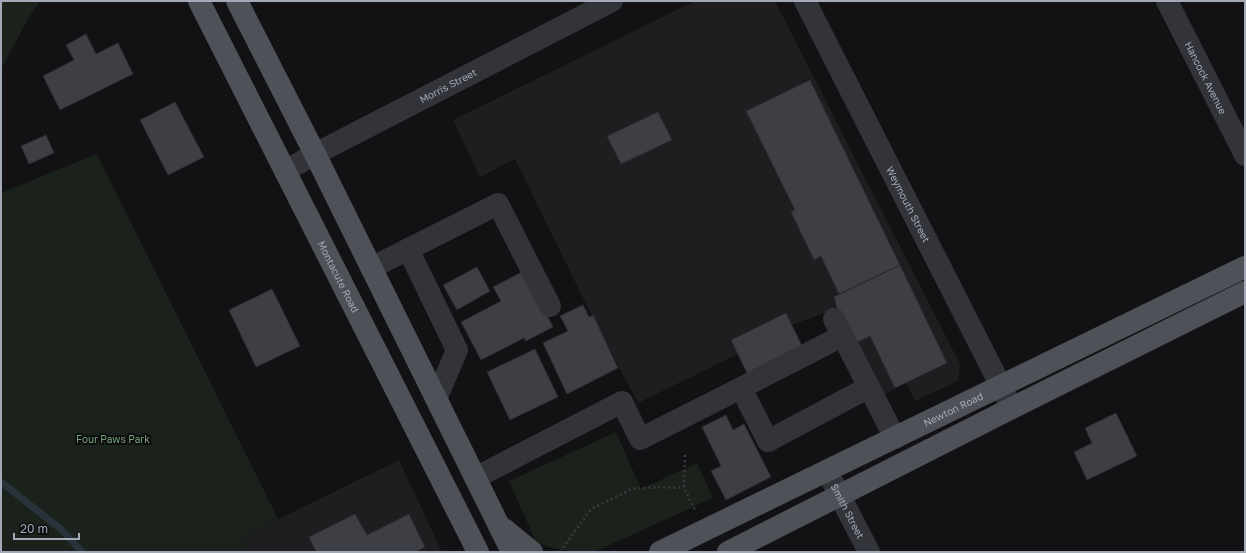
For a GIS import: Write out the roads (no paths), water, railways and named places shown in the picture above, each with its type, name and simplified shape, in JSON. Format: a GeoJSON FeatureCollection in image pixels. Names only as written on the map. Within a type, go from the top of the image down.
{"type":"FeatureCollection","features":[{"type":"Feature","properties":{"kind":"main road","name":"Montacute Road"},"geometry":{"type":"LineString","coordinates":[[199,1],[477,552]]}},
{"type":"Feature","properties":{"kind":"main road"},"geometry":{"type":"LineString","coordinates":[[237,1],[315,154],[512,552]]}},
{"type":"Feature","properties":{"kind":"main road","name":"Newton Road"},"geometry":{"type":"LineString","coordinates":[[660,552],[1245,267]]}},
{"type":"Feature","properties":{"kind":"main road"},"geometry":{"type":"LineString","coordinates":[[728,552],[1245,292]]}},
{"type":"Feature","properties":{"kind":"main road"},"geometry":{"type":"LineString","coordinates":[[498,524],[532,552]]}},
{"type":"Feature","properties":{"kind":"street","name":"Morris Street"},"geometry":{"type":"LineString","coordinates":[[285,171],[315,154],[612,1]]}},
{"type":"Feature","properties":{"kind":"street","name":"Weymouth Street"},"geometry":{"type":"LineString","coordinates":[[805,1],[1012,408]]}},
{"type":"Feature","properties":{"kind":"street","name":"Hancock Avenue"},"geometry":{"type":"LineString","coordinates":[[1167,1],[1245,155]]}},
{"type":"Feature","properties":{"kind":"street"},"geometry":{"type":"LineString","coordinates":[[371,268],[498,204],[550,306]]}},
{"type":"Feature","properties":{"kind":"street"},"geometry":{"type":"LineString","coordinates":[[408,249],[457,350],[436,399]]}},
{"type":"Feature","properties":{"kind":"street"},"geometry":{"type":"LineString","coordinates":[[475,478],[622,402],[640,439],[741,388],[838,327],[895,438]]}},
{"type":"Feature","properties":{"kind":"street"},"geometry":{"type":"LineString","coordinates":[[741,388],[768,441],[869,387]]}},
{"type":"Feature","properties":{"kind":"street","name":"Smith Street"},"geometry":{"type":"LineString","coordinates":[[827,471],[869,552]]}},
{"type":"Feature","properties":{"kind":"waterway"},"geometry":{"type":"LineString","coordinates":[[1,482],[62,530],[82,552]]}},
{"type":"Feature","properties":{"kind":"park label","name":"Four Paws Park"},"geometry":{"type":"Point","coordinates":[113,439]}}]}
